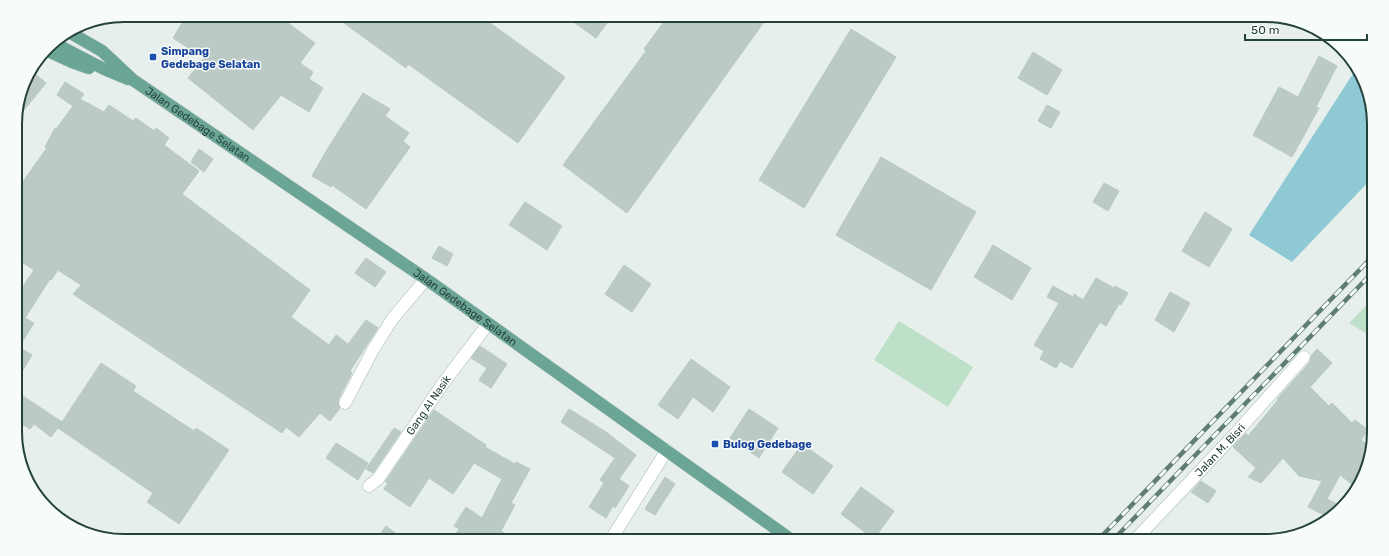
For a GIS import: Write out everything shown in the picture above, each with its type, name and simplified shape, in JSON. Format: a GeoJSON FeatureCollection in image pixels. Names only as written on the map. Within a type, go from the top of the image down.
{"type":"FeatureCollection","features":[{"type":"Feature","properties":{"kind":"main road"},"geometry":{"type":"LineString","coordinates":[[80,32],[102,51]]}},
{"type":"Feature","properties":{"kind":"main road","name":"Jalan Gedebage Selatan"},"geometry":{"type":"LineString","coordinates":[[75,35],[102,51],[133,80],[426,279],[783,534]]}},
{"type":"Feature","properties":{"kind":"main road","name":"Jalan Gedebage Selatan"},"geometry":{"type":"LineString","coordinates":[[59,46],[104,69],[133,80]]}},
{"type":"Feature","properties":{"kind":"main road"},"geometry":{"type":"LineString","coordinates":[[52,52],[87,68],[104,69]]}},
{"type":"Feature","properties":{"kind":"street"},"geometry":{"type":"LineString","coordinates":[[345,403],[374,348],[393,318],[426,279]]}},
{"type":"Feature","properties":{"kind":"street","name":"Gang Al Nasik"},"geometry":{"type":"LineString","coordinates":[[369,486],[378,479],[444,382],[488,324]]}},
{"type":"Feature","properties":{"kind":"street","name":"Jalan M. Bisri"},"geometry":{"type":"LineString","coordinates":[[1141,534],[1235,434],[1304,357]]}},
{"type":"Feature","properties":{"kind":"street"},"geometry":{"type":"LineString","coordinates":[[614,534],[667,450]]}},
{"type":"Feature","properties":{"kind":"green space"},"geometry":{"type":"Polygon","coordinates":[[[1367,305],[1367,334],[1349,323],[1367,305]]]}},
{"type":"Feature","properties":{"kind":"green space"},"geometry":{"type":"Polygon","coordinates":[[[899,321],[973,367],[948,407],[874,360],[899,321]]]}},
{"type":"Feature","properties":{"kind":"water"},"geometry":{"type":"Polygon","coordinates":[[[1353,73],[1364,98],[1366,111],[1367,183],[1292,262],[1249,235],[1353,73]]]}},
{"type":"Feature","properties":{"kind":"building"},"geometry":{"type":"Polygon","coordinates":[[[183,22],[286,22],[315,43],[300,63],[313,72],[309,79],[323,88],[309,112],[281,95],[253,130],[188,78],[204,58],[173,38],[183,22]]]}},
{"type":"Feature","properties":{"kind":"building"},"geometry":{"type":"Polygon","coordinates":[[[343,22],[489,22],[565,77],[518,143],[408,64],[406,68],[343,22]]]}},
{"type":"Feature","properties":{"kind":"building"},"geometry":{"type":"Polygon","coordinates":[[[574,22],[608,22],[596,38],[574,22]]]}},
{"type":"Feature","properties":{"kind":"building"},"geometry":{"type":"Polygon","coordinates":[[[664,22],[764,22],[627,213],[563,165],[646,51],[644,49],[664,22]]]}},
{"type":"Feature","properties":{"kind":"building"},"geometry":{"type":"Polygon","coordinates":[[[851,29],[896,57],[804,208],[759,180],[851,29]]]}},
{"type":"Feature","properties":{"kind":"building"},"geometry":{"type":"Polygon","coordinates":[[[1033,52],[1062,70],[1047,95],[1018,78],[1033,52]]]}},
{"type":"Feature","properties":{"kind":"building"},"geometry":{"type":"Polygon","coordinates":[[[1319,56],[1337,66],[1316,107],[1319,108],[1292,157],[1253,135],[1279,87],[1298,97],[1319,56]]]}},
{"type":"Feature","properties":{"kind":"building"},"geometry":{"type":"Polygon","coordinates":[[[36,74],[46,83],[23,111],[25,98],[36,74]]]}},
{"type":"Feature","properties":{"kind":"building"},"geometry":{"type":"Polygon","coordinates":[[[65,82],[84,94],[80,99],[104,112],[109,105],[133,121],[136,118],[154,131],[156,128],[169,138],[164,145],[199,171],[182,194],[310,290],[291,317],[329,345],[336,335],[348,344],[366,320],[378,328],[350,371],[352,373],[338,400],[340,408],[330,421],[320,413],[299,437],[286,427],[282,433],[73,294],[81,285],[58,270],[51,280],[50,279],[25,318],[34,323],[22,342],[22,288],[34,270],[22,262],[22,183],[47,148],[45,147],[55,128],[56,129],[73,106],[57,95],[65,82]]]}},
{"type":"Feature","properties":{"kind":"building"},"geometry":{"type":"Polygon","coordinates":[[[363,93],[390,109],[385,116],[409,133],[403,141],[410,147],[366,209],[332,185],[331,187],[312,176],[363,93]]]}},
{"type":"Feature","properties":{"kind":"building"},"geometry":{"type":"Polygon","coordinates":[[[1047,105],[1060,112],[1051,128],[1038,121],[1047,105]]]}},
{"type":"Feature","properties":{"kind":"building"},"geometry":{"type":"Polygon","coordinates":[[[199,149],[213,159],[204,172],[191,162],[199,149]]]}},
{"type":"Feature","properties":{"kind":"building"},"geometry":{"type":"Polygon","coordinates":[[[881,157],[976,212],[931,290],[836,235],[881,157]]]}},
{"type":"Feature","properties":{"kind":"building"},"geometry":{"type":"Polygon","coordinates":[[[1104,183],[1119,191],[1108,211],[1093,202],[1104,183]]]}},
{"type":"Feature","properties":{"kind":"building"},"geometry":{"type":"Polygon","coordinates":[[[525,202],[562,226],[547,250],[509,225],[525,202]]]}},
{"type":"Feature","properties":{"kind":"building"},"geometry":{"type":"Polygon","coordinates":[[[1205,212],[1232,229],[1209,267],[1182,251],[1205,212]]]}},
{"type":"Feature","properties":{"kind":"building"},"geometry":{"type":"Polygon","coordinates":[[[993,245],[1031,268],[1012,300],[974,277],[993,245]]]}},
{"type":"Feature","properties":{"kind":"building"},"geometry":{"type":"Polygon","coordinates":[[[439,246],[453,254],[447,266],[432,258],[439,246]]]}},
{"type":"Feature","properties":{"kind":"building"},"geometry":{"type":"Polygon","coordinates":[[[366,258],[386,272],[375,287],[355,273],[366,258]]]}},
{"type":"Feature","properties":{"kind":"building"},"geometry":{"type":"Polygon","coordinates":[[[624,265],[651,284],[632,312],[605,294],[624,265]]]}},
{"type":"Feature","properties":{"kind":"building"},"geometry":{"type":"Polygon","coordinates":[[[1096,278],[1114,288],[1115,286],[1128,293],[1121,305],[1119,304],[1106,326],[1100,322],[1072,368],[1060,361],[1056,368],[1040,359],[1044,351],[1034,345],[1059,303],[1047,297],[1053,286],[1073,297],[1074,294],[1083,300],[1096,278]]]}},
{"type":"Feature","properties":{"kind":"building"},"geometry":{"type":"Polygon","coordinates":[[[1170,292],[1190,303],[1174,332],[1155,320],[1170,292]]]}},
{"type":"Feature","properties":{"kind":"building"},"geometry":{"type":"Polygon","coordinates":[[[480,346],[507,364],[491,388],[479,380],[487,368],[471,358],[480,346]]]}},
{"type":"Feature","properties":{"kind":"building"},"geometry":{"type":"Polygon","coordinates":[[[22,349],[32,355],[22,372],[22,349]]]}},
{"type":"Feature","properties":{"kind":"building"},"geometry":{"type":"Polygon","coordinates":[[[1317,349],[1332,363],[1310,387],[1329,406],[1332,403],[1352,423],[1355,420],[1367,429],[1361,440],[1366,445],[1362,465],[1356,477],[1352,484],[1340,475],[1327,499],[1337,504],[1324,515],[1308,507],[1322,481],[1299,476],[1283,458],[1261,483],[1248,477],[1256,468],[1233,447],[1246,433],[1248,436],[1278,400],[1277,399],[1310,362],[1311,356],[1317,349]]]}},
{"type":"Feature","properties":{"kind":"building"},"geometry":{"type":"Polygon","coordinates":[[[691,359],[730,387],[713,412],[693,397],[678,419],[658,405],[691,359]]]}},
{"type":"Feature","properties":{"kind":"building"},"geometry":{"type":"Polygon","coordinates":[[[101,363],[136,386],[133,391],[194,431],[196,428],[229,450],[179,524],[147,502],[153,493],[58,428],[101,363]]]}},
{"type":"Feature","properties":{"kind":"building"},"geometry":{"type":"Polygon","coordinates":[[[22,395],[62,422],[51,437],[34,424],[30,429],[22,424],[22,395]]]}},
{"type":"Feature","properties":{"kind":"building"},"geometry":{"type":"Polygon","coordinates":[[[569,409],[606,432],[636,455],[619,479],[629,486],[615,508],[613,506],[606,518],[589,507],[604,483],[600,480],[615,458],[561,422],[569,409]]]}},
{"type":"Feature","properties":{"kind":"building"},"geometry":{"type":"Polygon","coordinates":[[[749,409],[778,428],[759,458],[730,438],[749,409]]]}},
{"type":"Feature","properties":{"kind":"building"},"geometry":{"type":"Polygon","coordinates":[[[434,410],[486,445],[485,447],[515,464],[516,462],[530,469],[511,503],[515,505],[501,531],[506,534],[455,534],[459,529],[454,526],[466,507],[482,518],[502,479],[474,463],[453,494],[429,478],[410,507],[384,489],[388,483],[385,482],[434,410]]]}},
{"type":"Feature","properties":{"kind":"building"},"geometry":{"type":"Polygon","coordinates":[[[394,428],[401,432],[373,473],[366,469],[394,428]]]}},
{"type":"Feature","properties":{"kind":"building"},"geometry":{"type":"Polygon","coordinates":[[[336,443],[368,463],[358,480],[326,458],[336,443]]]}},
{"type":"Feature","properties":{"kind":"building"},"geometry":{"type":"Polygon","coordinates":[[[802,444],[833,466],[813,494],[782,472],[802,444]]]}},
{"type":"Feature","properties":{"kind":"building"},"geometry":{"type":"Polygon","coordinates":[[[665,477],[675,484],[655,515],[645,509],[665,477]]]}},
{"type":"Feature","properties":{"kind":"building"},"geometry":{"type":"Polygon","coordinates":[[[1201,481],[1216,491],[1208,503],[1191,492],[1201,481]]]}},
{"type":"Feature","properties":{"kind":"building"},"geometry":{"type":"Polygon","coordinates":[[[861,487],[894,511],[878,534],[867,534],[841,514],[861,487]]]}},
{"type":"Feature","properties":{"kind":"building"},"geometry":{"type":"Polygon","coordinates":[[[386,526],[397,534],[380,534],[386,526]]]}},
{"type":"Feature","properties":{"kind":"railway"},"geometry":{"type":"LineString","coordinates":[[1104,534],[1367,262]]}},
{"type":"Feature","properties":{"kind":"railway"},"geometry":{"type":"LineString","coordinates":[[1119,534],[1367,278]]}},
{"type":"Feature","properties":{"kind":"place","name":"Simpang Gedebage Selatan"},"geometry":{"type":"Point","coordinates":[153,57]}},
{"type":"Feature","properties":{"kind":"place","name":"Bulog Gedebage"},"geometry":{"type":"Point","coordinates":[715,444]}}]}
